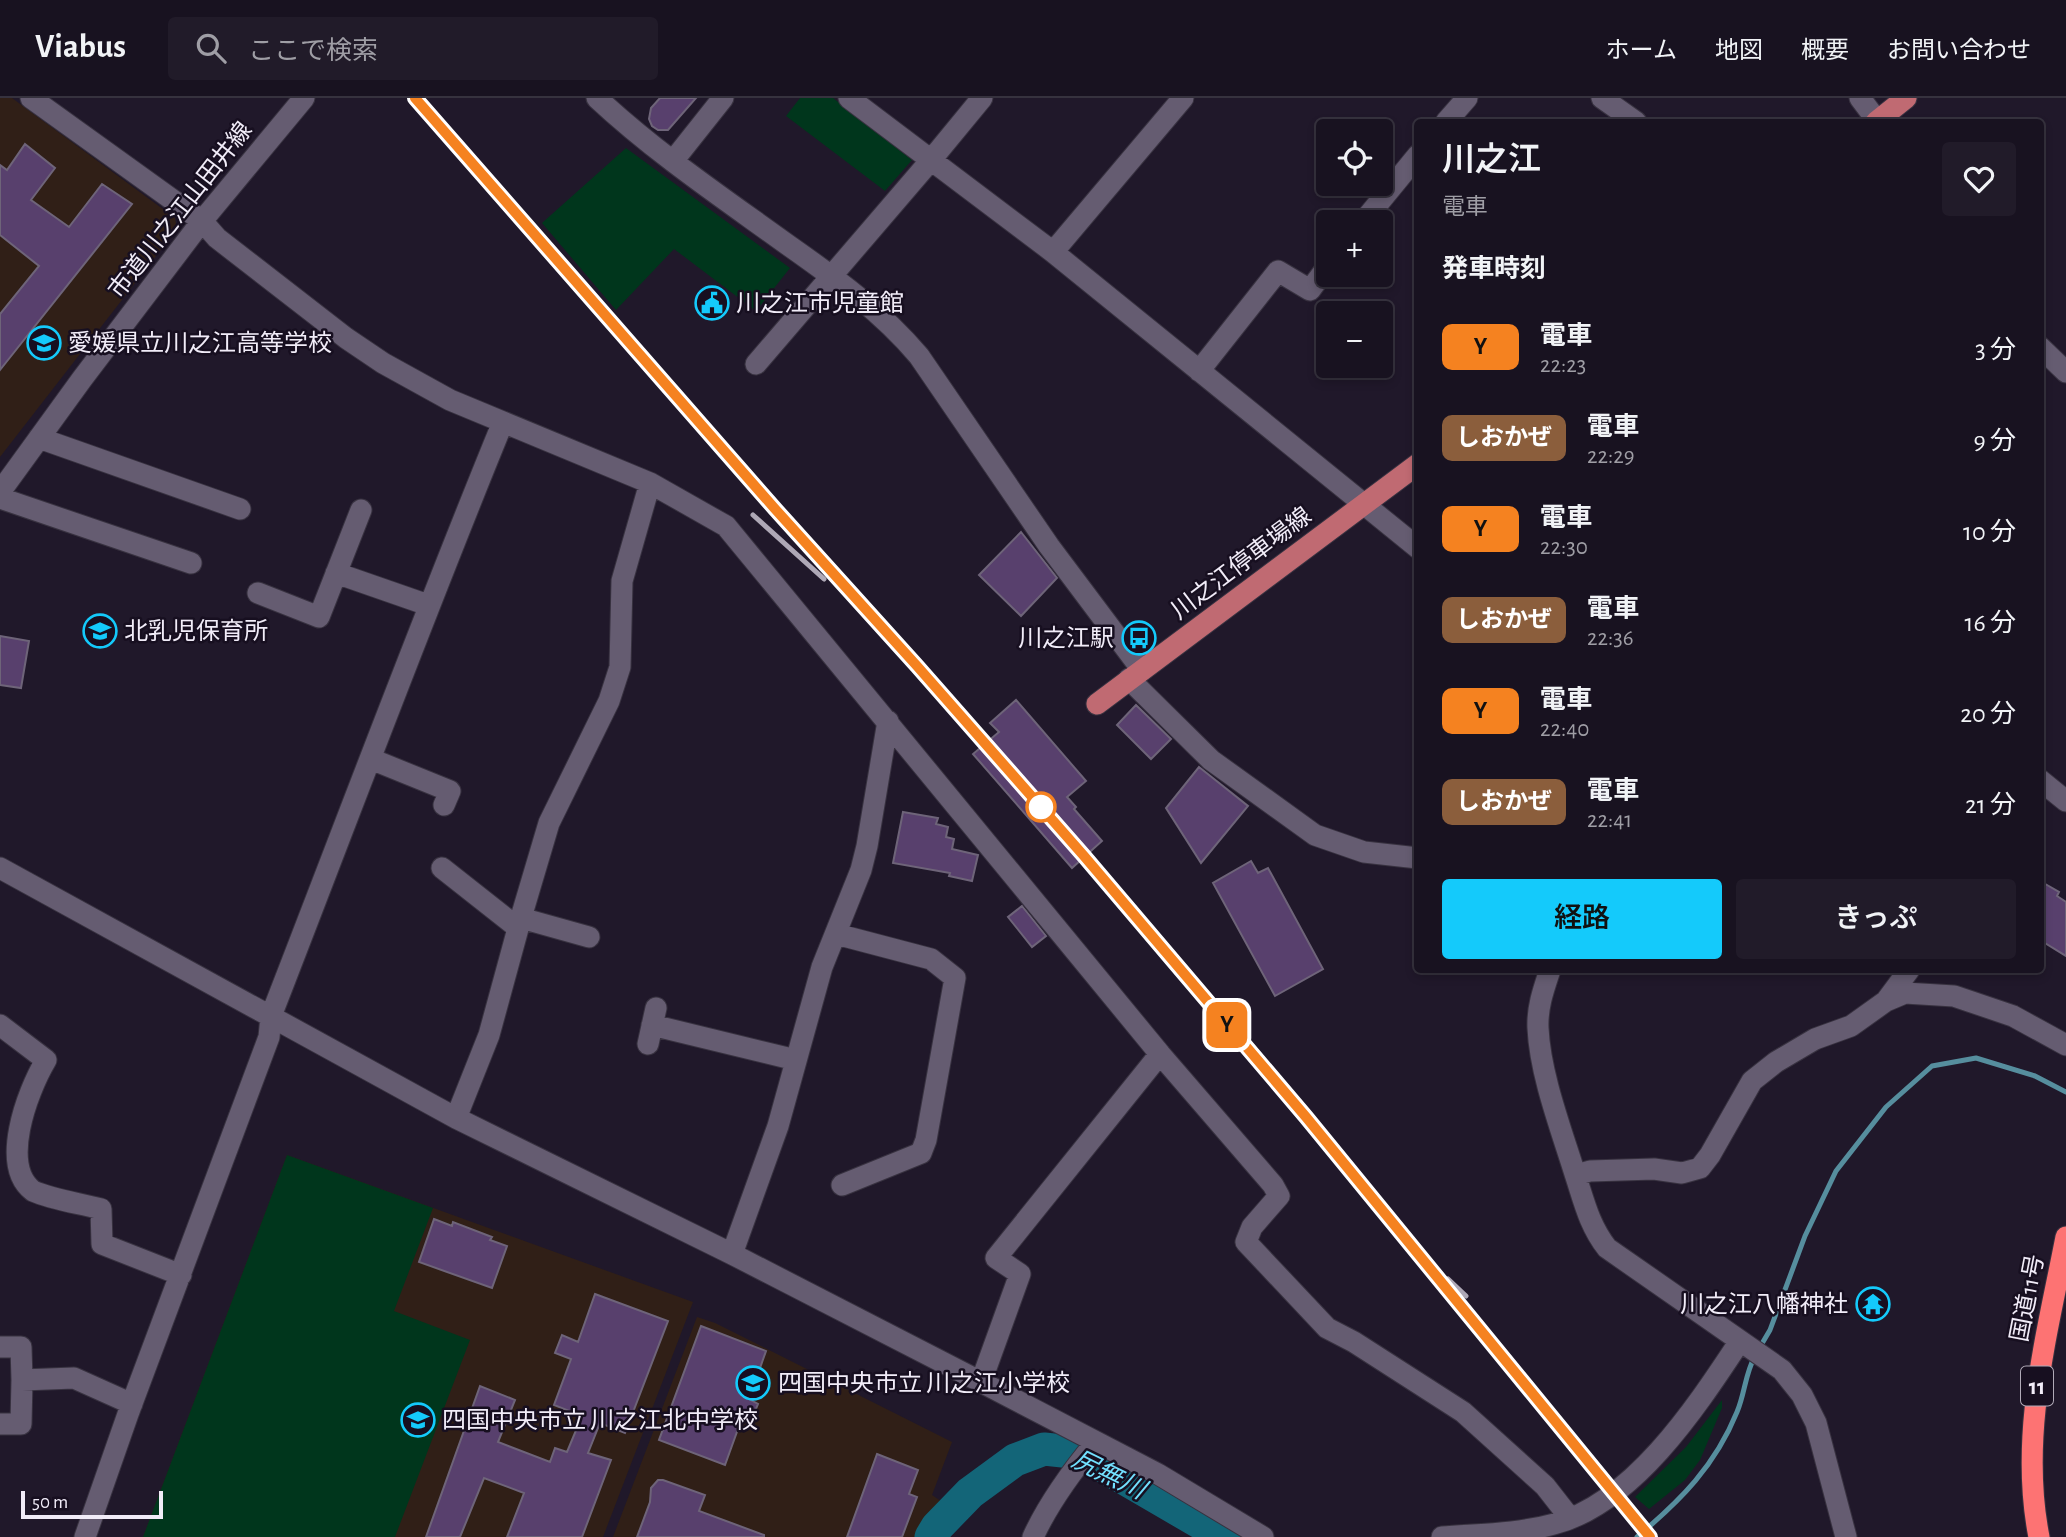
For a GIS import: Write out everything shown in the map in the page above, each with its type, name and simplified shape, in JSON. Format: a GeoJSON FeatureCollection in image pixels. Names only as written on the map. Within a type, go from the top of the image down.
{"type":"FeatureCollection","features":[{"type":"Feature","properties":{"kind":"highway","name":"国道11号"},"geometry":{"type":"LineString","coordinates":[[2039,1537],[2034,1511],[2031,1456],[2036,1391],[2060,1305],[2066,1237]]}},
{"type":"Feature","properties":{"kind":"main road"},"geometry":{"type":"LineString","coordinates":[[1881,119],[1906,98]]}},
{"type":"Feature","properties":{"kind":"main road","name":"川之江停車場線"},"geometry":{"type":"LineString","coordinates":[[1097,704],[1414,467]]}},
{"type":"Feature","properties":{"kind":"street"},"geometry":{"type":"LineString","coordinates":[[31,98],[202,222],[217,238],[346,338],[383,363],[450,400],[650,483],[726,526],[1160,1054],[1273,1185],[1279,1196],[1252,1227],[1247,1242],[1326,1328],[1354,1342],[1464,1412],[1545,1486],[1561,1526]]}},
{"type":"Feature","properties":{"kind":"street","name":"市道川之江山田井線"},"geometry":{"type":"LineString","coordinates":[[0,492],[202,222],[304,98]]}},
{"type":"Feature","properties":{"kind":"street"},"geometry":{"type":"LineString","coordinates":[[597,98],[673,161],[833,277],[897,330],[919,356],[1136,674],[1211,760],[1315,835],[1364,852],[1414,858]]}},
{"type":"Feature","properties":{"kind":"street"},"geometry":{"type":"LineString","coordinates":[[673,161],[723,98]]}},
{"type":"Feature","properties":{"kind":"street"},"geometry":{"type":"LineString","coordinates":[[849,98],[1053,252],[1414,545]]}},
{"type":"Feature","properties":{"kind":"street"},"geometry":{"type":"LineString","coordinates":[[756,364],[833,277],[982,98]]}},
{"type":"Feature","properties":{"kind":"street"},"geometry":{"type":"LineString","coordinates":[[1053,252],[1183,98]]}},
{"type":"Feature","properties":{"kind":"street"},"geometry":{"type":"LineString","coordinates":[[1449,119],[1467,98]]}},
{"type":"Feature","properties":{"kind":"street"},"geometry":{"type":"LineString","coordinates":[[1602,98],[1632,119]]}},
{"type":"Feature","properties":{"kind":"street"},"geometry":{"type":"LineString","coordinates":[[1860,98],[1875,119]]}},
{"type":"Feature","properties":{"kind":"street"},"geometry":{"type":"LineString","coordinates":[[1373,210],[1414,160]]}},
{"type":"Feature","properties":{"kind":"street"},"geometry":{"type":"LineString","coordinates":[[1199,371],[1279,271],[1310,290],[1316,282]]}},
{"type":"Feature","properties":{"kind":"street"},"geometry":{"type":"LineString","coordinates":[[2044,351],[2066,372]]}},
{"type":"Feature","properties":{"kind":"street"},"geometry":{"type":"LineString","coordinates":[[85,1537],[269,1037],[271,1016],[428,605],[503,422]]}},
{"type":"Feature","properties":{"kind":"street"},"geometry":{"type":"LineString","coordinates":[[39,438],[240,509]]}},
{"type":"Feature","properties":{"kind":"street"},"geometry":{"type":"LineString","coordinates":[[456,1118],[489,1035],[549,823],[608,701],[620,667],[622,581],[650,483]]}},
{"type":"Feature","properties":{"kind":"street"},"geometry":{"type":"LineString","coordinates":[[0,498],[191,562]]}},
{"type":"Feature","properties":{"kind":"street"},"geometry":{"type":"LineString","coordinates":[[258,593],[319,617],[361,510]]}},
{"type":"Feature","properties":{"kind":"street"},"geometry":{"type":"LineString","coordinates":[[336,573],[428,605]]}},
{"type":"Feature","properties":{"kind":"street"},"geometry":{"type":"LineString","coordinates":[[732,1254],[778,1126],[822,967],[860,870],[867,846],[888,721]]}},
{"type":"Feature","properties":{"kind":"street"},"geometry":{"type":"LineString","coordinates":[[371,759],[450,790],[444,805]]}},
{"type":"Feature","properties":{"kind":"street"},"geometry":{"type":"LineString","coordinates":[[2044,783],[2066,801]]}},
{"type":"Feature","properties":{"kind":"street"},"geometry":{"type":"LineString","coordinates":[[0,868],[456,1118],[732,1254],[981,1382],[1158,1474],[1263,1537]]}},
{"type":"Feature","properties":{"kind":"street"},"geometry":{"type":"LineString","coordinates":[[442,868],[519,923],[589,937]]}},
{"type":"Feature","properties":{"kind":"street"},"geometry":{"type":"LineString","coordinates":[[835,934],[932,959],[955,978],[926,1140],[921,1153],[842,1185]]}},
{"type":"Feature","properties":{"kind":"street"},"geometry":{"type":"LineString","coordinates":[[1549,973],[1541,997],[1538,1024],[1540,1047],[1560,1131],[1595,1234],[1607,1248],[1782,1370],[1802,1395],[1816,1423],[1846,1537]]}},
{"type":"Feature","properties":{"kind":"street"},"geometry":{"type":"LineString","coordinates":[[1886,1001],[1907,973]]}},
{"type":"Feature","properties":{"kind":"street"},"geometry":{"type":"LineString","coordinates":[[1576,1175],[1590,1171],[1654,1169],[1682,1173],[1700,1168],[1752,1081],[1776,1062],[1815,1040],[1851,1026],[1886,1001],[1905,993],[1954,996],[2013,1016],[2066,1045]]}},
{"type":"Feature","properties":{"kind":"street"},"geometry":{"type":"LineString","coordinates":[[0,1025],[46,1059],[10,1129],[5,1147],[7,1168],[18,1182],[33,1191],[101,1209],[102,1244],[181,1275]]}},
{"type":"Feature","properties":{"kind":"street"},"geometry":{"type":"LineString","coordinates":[[652,1026],[796,1060]]}},
{"type":"Feature","properties":{"kind":"street"},"geometry":{"type":"LineString","coordinates":[[981,1382],[1020,1274],[996,1258],[1160,1054]]}},
{"type":"Feature","properties":{"kind":"street"},"geometry":{"type":"LineString","coordinates":[[1442,1537],[1561,1526],[1590,1509],[1635,1475],[1671,1438],[1705,1394],[1740,1341]]}},
{"type":"Feature","properties":{"kind":"street"},"geometry":{"type":"LineString","coordinates":[[0,1347],[21,1347],[22,1380],[21,1424],[0,1424]]}},
{"type":"Feature","properties":{"kind":"street"},"geometry":{"type":"LineString","coordinates":[[22,1380],[74,1378],[132,1404]]}},
{"type":"Feature","properties":{"kind":"street"},"geometry":{"type":"LineString","coordinates":[[1032,1537],[1071,1472],[1096,1442]]}},
{"type":"Feature","properties":{"kind":"shaded area","name":"愛媛県立川之江高等学校"},"geometry":{"type":"Polygon","coordinates":[[[0,98],[12,98],[175,218],[177,229],[0,457],[0,98]]]}},
{"type":"Feature","properties":{"kind":"shaded area","name":"四国中央市立 川之江北中学校"},"geometry":{"type":"Polygon","coordinates":[[[287,1155],[693,1302],[603,1537],[143,1537],[287,1155]]]}},
{"type":"Feature","properties":{"kind":"shaded area","name":"四国中央市立 川之江小学校"},"geometry":{"type":"Polygon","coordinates":[[[697,1317],[715,1323],[952,1442],[932,1495],[948,1506],[923,1537],[613,1537],[697,1317]]]}},
{"type":"Feature","properties":{"kind":"green space"},"geometry":{"type":"Polygon","coordinates":[[[800,98],[833,98],[912,160],[885,191],[786,116],[800,98]]]}},
{"type":"Feature","properties":{"kind":"green space"},"geometry":{"type":"Polygon","coordinates":[[[626,148],[790,268],[756,311],[674,249],[616,310],[542,223],[626,148]]]}},
{"type":"Feature","properties":{"kind":"green space"},"geometry":{"type":"Polygon","coordinates":[[[287,1155],[433,1208],[394,1311],[470,1340],[395,1537],[143,1537],[287,1155]]]}},
{"type":"Feature","properties":{"kind":"green space"},"geometry":{"type":"Polygon","coordinates":[[[1722,1400],[1722,1408],[1700,1460],[1685,1480],[1649,1509],[1635,1497],[1686,1447],[1722,1400]]]}},
{"type":"Feature","properties":{"kind":"building"},"geometry":{"type":"Polygon","coordinates":[[[660,98],[696,98],[668,130],[658,130],[652,126],[649,119],[651,108],[660,98]]]}},
{"type":"Feature","properties":{"kind":"building"},"geometry":{"type":"Polygon","coordinates":[[[25,144],[55,168],[31,200],[69,227],[102,184],[132,204],[0,370],[0,314],[39,266],[0,235],[0,165],[7,170],[25,144]]]}},
{"type":"Feature","properties":{"kind":"building"},"geometry":{"type":"Polygon","coordinates":[[[1021,532],[1057,578],[1021,616],[979,575],[1021,532]]]}},
{"type":"Feature","properties":{"kind":"building"},"geometry":{"type":"Polygon","coordinates":[[[0,636],[29,641],[21,688],[0,685],[0,636]]]}},
{"type":"Feature","properties":{"kind":"building"},"geometry":{"type":"Polygon","coordinates":[[[1016,700],[1086,781],[1067,797],[1102,841],[1072,868],[973,754],[999,732],[990,723],[1016,700]]]}},
{"type":"Feature","properties":{"kind":"building"},"geometry":{"type":"Polygon","coordinates":[[[1136,705],[1171,739],[1151,759],[1117,725],[1136,705]]]}},
{"type":"Feature","properties":{"kind":"building"},"geometry":{"type":"Polygon","coordinates":[[[1199,767],[1248,806],[1201,863],[1166,808],[1199,767]]]}},
{"type":"Feature","properties":{"kind":"building"},"geometry":{"type":"Polygon","coordinates":[[[903,812],[938,818],[936,824],[948,827],[946,837],[954,839],[952,849],[978,855],[972,881],[949,876],[950,873],[893,863],[903,812]]]}},
{"type":"Feature","properties":{"kind":"building"},"geometry":{"type":"Polygon","coordinates":[[[1251,861],[1258,873],[1268,868],[1323,969],[1275,996],[1213,883],[1251,861]]]}},
{"type":"Feature","properties":{"kind":"building"},"geometry":{"type":"Polygon","coordinates":[[[2044,883],[2059,892],[2057,896],[2066,902],[2066,956],[2044,942],[2044,883]]]}},
{"type":"Feature","properties":{"kind":"building"},"geometry":{"type":"Polygon","coordinates":[[[1022,906],[1046,936],[1032,947],[1008,917],[1022,906]]]}},
{"type":"Feature","properties":{"kind":"building"},"geometry":{"type":"Polygon","coordinates":[[[434,1219],[452,1226],[453,1222],[492,1237],[490,1240],[507,1246],[492,1288],[419,1262],[434,1219]]]}},
{"type":"Feature","properties":{"kind":"building"},"geometry":{"type":"Polygon","coordinates":[[[595,1294],[668,1321],[625,1433],[600,1423],[588,1453],[611,1460],[582,1537],[507,1537],[524,1493],[484,1478],[460,1537],[426,1537],[480,1386],[515,1400],[498,1442],[550,1462],[555,1448],[567,1452],[582,1416],[554,1405],[571,1359],[555,1353],[562,1335],[578,1342],[595,1294]]]}},
{"type":"Feature","properties":{"kind":"building"},"geometry":{"type":"Polygon","coordinates":[[[701,1326],[766,1351],[749,1399],[758,1404],[751,1421],[742,1418],[725,1465],[659,1440],[701,1326]]]}},
{"type":"Feature","properties":{"kind":"building"},"geometry":{"type":"Polygon","coordinates":[[[877,1454],[918,1470],[909,1494],[917,1497],[902,1537],[847,1537],[877,1454]]]}},
{"type":"Feature","properties":{"kind":"building"},"geometry":{"type":"Polygon","coordinates":[[[658,1480],[705,1495],[699,1511],[764,1537],[637,1537],[650,1502],[651,1488],[658,1480]]]}},
{"type":"Feature","properties":{"kind":"waterway"},"geometry":{"type":"LineString","coordinates":[[1760,1347],[1770,1330],[1805,1236],[1836,1171],[1886,1107],[1932,1066],[1976,1058],[2035,1076],[2066,1092]]}},
{"type":"Feature","properties":{"kind":"waterway"},"geometry":{"type":"LineString","coordinates":[[1637,1537],[1682,1495],[1707,1466],[1737,1412],[1755,1356]]}},
{"type":"Feature","properties":{"kind":"waterway","name":"尻無川"},"geometry":{"type":"LineString","coordinates":[[931,1537],[937,1527],[970,1493],[1015,1460],[1044,1449],[1072,1452],[1098,1463],[1225,1537]]}},
{"type":"Feature","properties":{"kind":"railway"},"geometry":{"type":"LineString","coordinates":[[415,98],[1079,851]]}},
{"type":"Feature","properties":{"kind":"railway"},"geometry":{"type":"LineString","coordinates":[[753,515],[824,579]]}},
{"type":"Feature","properties":{"kind":"railway"},"geometry":{"type":"LineString","coordinates":[[1084,857],[1306,1117],[1650,1537]]}},
{"type":"Feature","properties":{"kind":"railway"},"geometry":{"type":"LineString","coordinates":[[1448,1279],[1466,1296]]}},
{"type":"Feature","properties":{"kind":"train","name":"Y"},"geometry":{"type":"LineString","coordinates":[[415,98],[1084,856],[1306,1117],[1650,1537]]}},
{"type":"Feature","properties":{"kind":"place","name":"川之江市児童館"},"geometry":{"type":"Point","coordinates":[712,303]}},
{"type":"Feature","properties":{"kind":"place","name":"愛媛県立川之江高等学校"},"geometry":{"type":"Point","coordinates":[44,343]}},
{"type":"Feature","properties":{"kind":"place","name":"北乳児保育所"},"geometry":{"type":"Point","coordinates":[100,631]}},
{"type":"Feature","properties":{"kind":"place","name":"川之江駅"},"geometry":{"type":"Point","coordinates":[1139,638]}},
{"type":"Feature","properties":{"kind":"place","name":"川之江八幡神社"},"geometry":{"type":"Point","coordinates":[1873,1304]}},
{"type":"Feature","properties":{"kind":"place","name":"四国中央市立 川之江小学校"},"geometry":{"type":"Point","coordinates":[753,1383]}},
{"type":"Feature","properties":{"kind":"place","name":"四国中央市立 川之江北中学校"},"geometry":{"type":"Point","coordinates":[418,1420]}}]}
